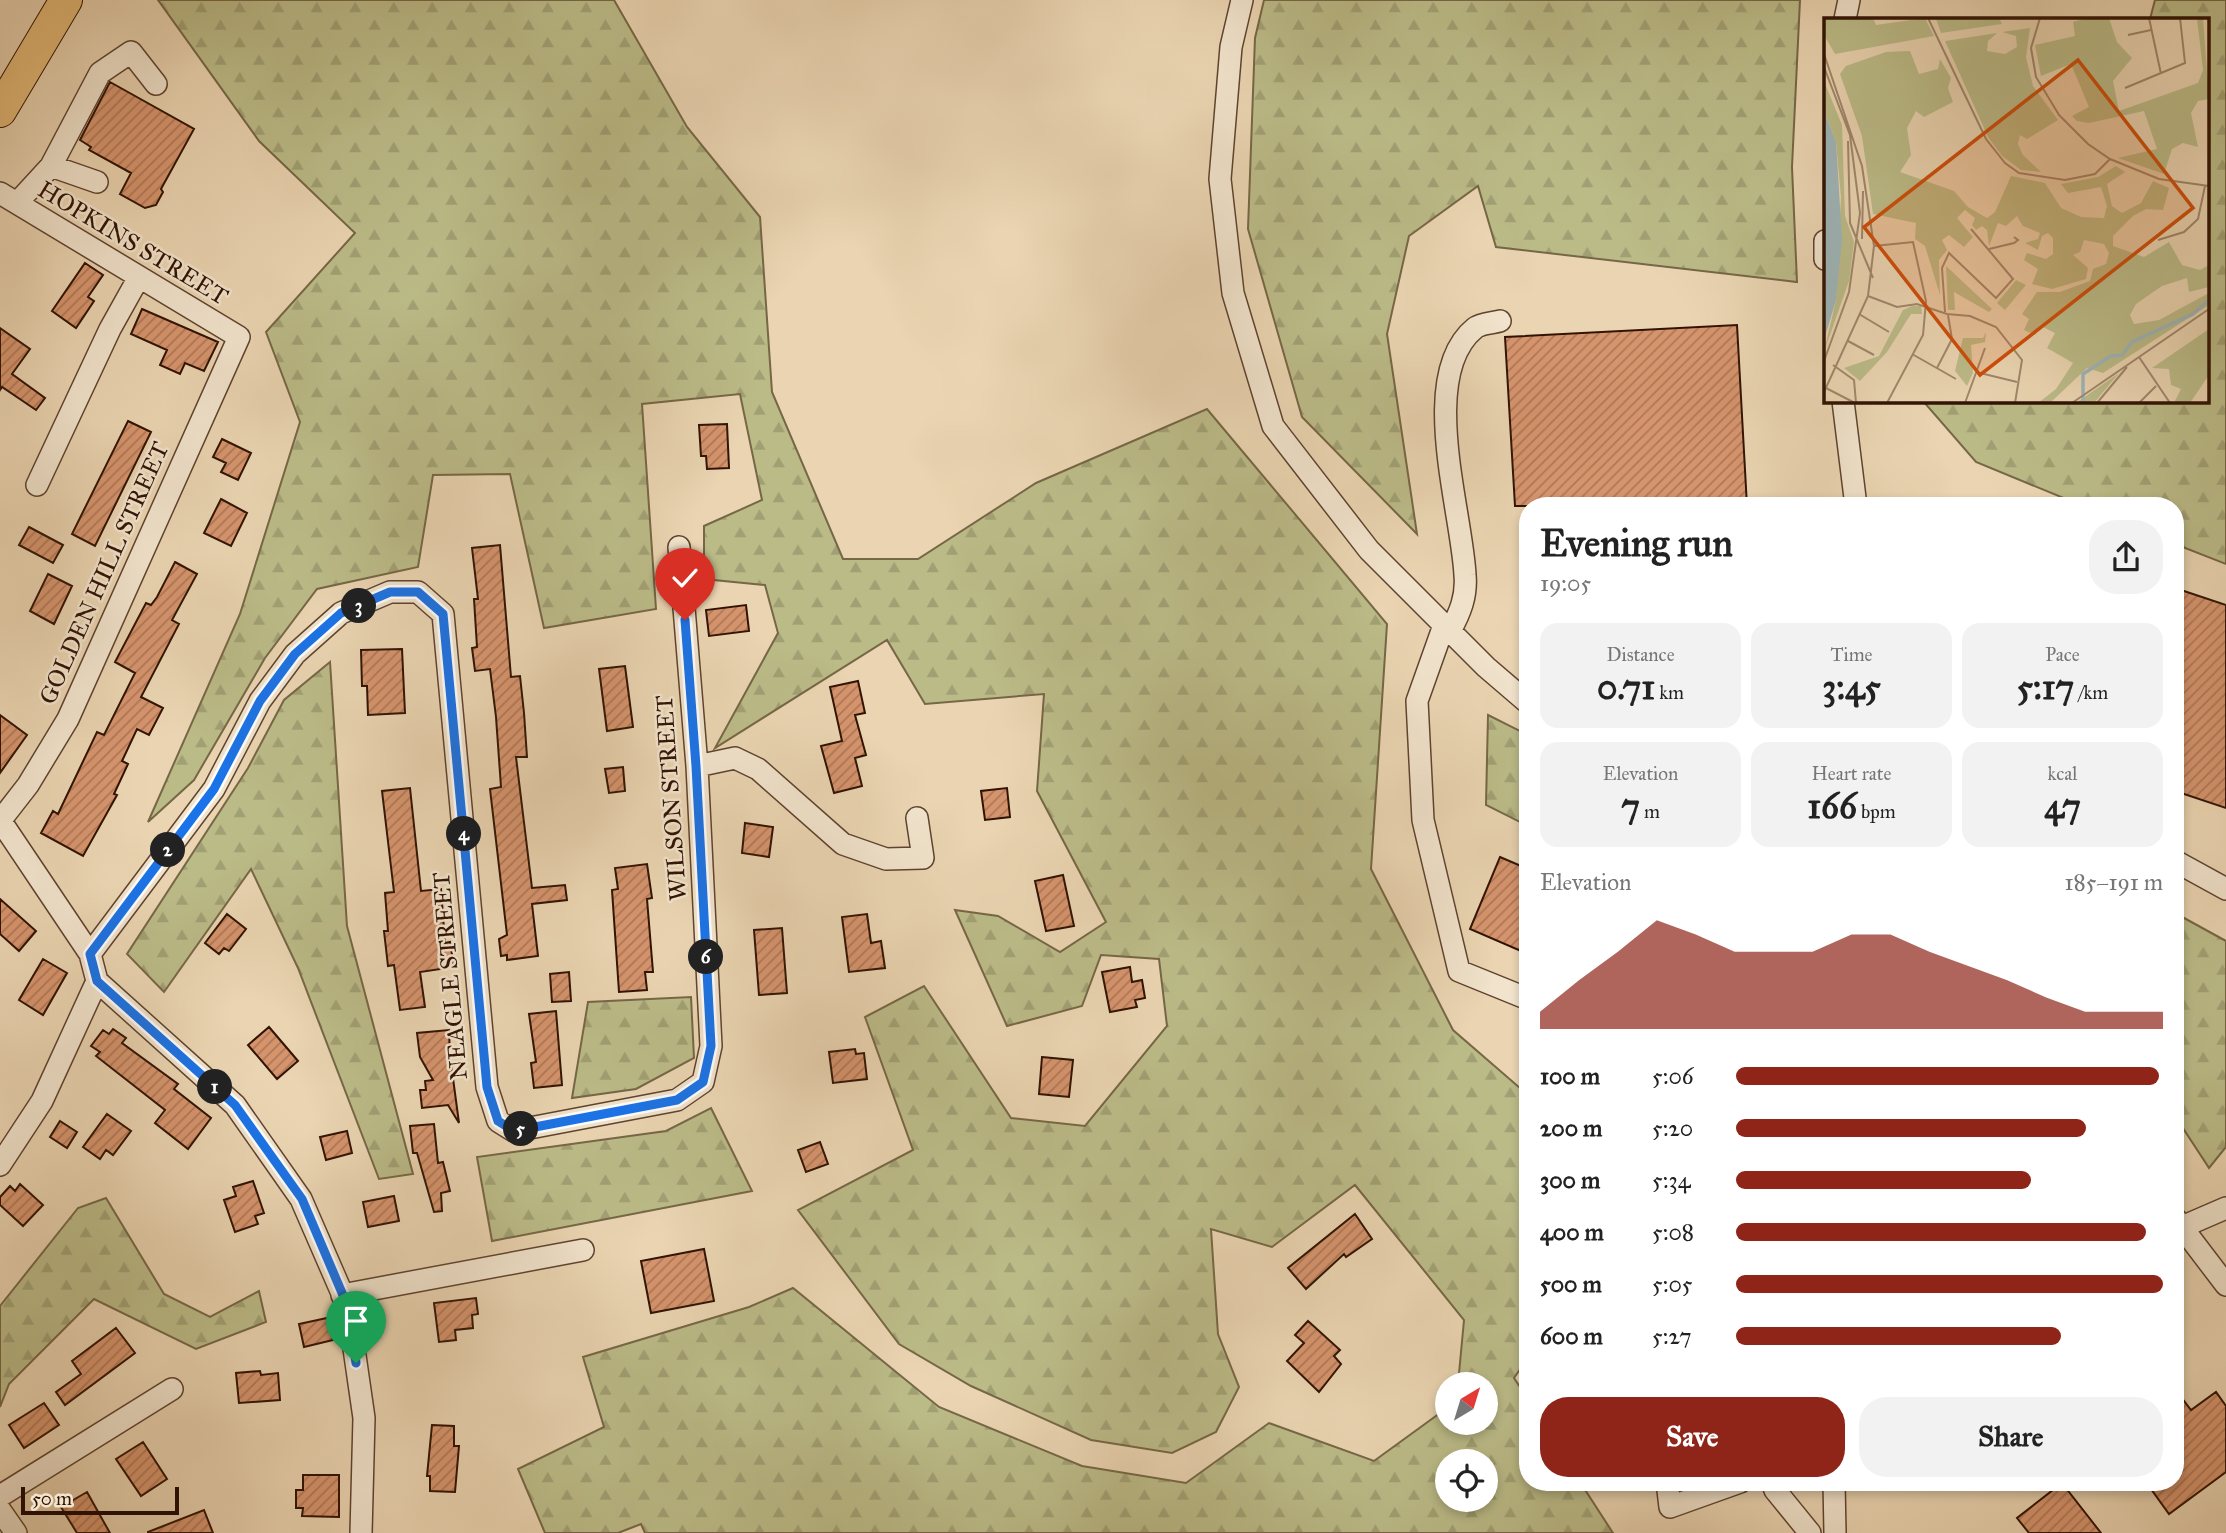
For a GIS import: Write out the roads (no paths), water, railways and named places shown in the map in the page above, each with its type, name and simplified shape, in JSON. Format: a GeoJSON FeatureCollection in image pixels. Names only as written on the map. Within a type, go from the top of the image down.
{"type":"FeatureCollection","features":[{"type":"Feature","properties":{"kind":"highway"},"geometry":{"type":"LineString","coordinates":[[0,111],[66,0]]}},
{"type":"Feature","properties":{"kind":"street"},"geometry":{"type":"LineString","coordinates":[[1242,0],[1231,47],[1220,179],[1233,293],[1273,426],[1369,550],[1447,628],[1519,694]]}},
{"type":"Feature","properties":{"kind":"street"},"geometry":{"type":"LineString","coordinates":[[1845,18],[1849,0]]}},
{"type":"Feature","properties":{"kind":"street"},"geometry":{"type":"LineString","coordinates":[[9,198],[51,166],[100,73],[131,52],[156,84]]}},
{"type":"Feature","properties":{"kind":"street"},"geometry":{"type":"LineString","coordinates":[[51,166],[97,181]]}},
{"type":"Feature","properties":{"kind":"street","name":"HOPKINS STREET"},"geometry":{"type":"LineString","coordinates":[[9,198],[239,337]]}},
{"type":"Feature","properties":{"kind":"street"},"geometry":{"type":"LineString","coordinates":[[37,485],[110,328],[139,277]]}},
{"type":"Feature","properties":{"kind":"street"},"geometry":{"type":"LineString","coordinates":[[1500,321],[1476,326],[1455,351],[1445,399],[1448,446],[1466,576],[1462,609],[1447,628],[1417,701],[1423,820],[1459,971],[1519,995]]}},
{"type":"Feature","properties":{"kind":"street","name":"GOLDEN HILL STREET"},"geometry":{"type":"LineString","coordinates":[[0,821],[28,785],[68,719],[239,337]]}},
{"type":"Feature","properties":{"kind":"street"},"geometry":{"type":"LineString","coordinates":[[1843,402],[1855,497]]}},
{"type":"Feature","properties":{"kind":"street","name":"WILSON STREET"},"geometry":{"type":"LineString","coordinates":[[498,1121],[514,1131],[677,1100],[703,1082],[711,1046],[696,766],[679,547]]}},
{"type":"Feature","properties":{"kind":"street","name":"NEAGLE STREET"},"geometry":{"type":"LineString","coordinates":[[90,954],[214,789],[260,701],[295,654],[341,613],[390,592],[418,592],[443,614],[487,1087],[498,1121]]}},
{"type":"Feature","properties":{"kind":"street"},"geometry":{"type":"LineString","coordinates":[[696,766],[736,758],[758,769],[843,844],[886,859],[923,858],[917,818]]}},
{"type":"Feature","properties":{"kind":"street"},"geometry":{"type":"LineString","coordinates":[[0,821],[90,954],[97,981],[235,1105],[302,1199],[348,1307],[364,1418],[361,1533]]}},
{"type":"Feature","properties":{"kind":"street"},"geometry":{"type":"LineString","coordinates":[[2184,867],[2226,889]]}},
{"type":"Feature","properties":{"kind":"street"},"geometry":{"type":"LineString","coordinates":[[0,1165],[42,1101],[97,981]]}},
{"type":"Feature","properties":{"kind":"street"},"geometry":{"type":"LineString","coordinates":[[2184,1221],[2226,1208]]}},
{"type":"Feature","properties":{"kind":"street"},"geometry":{"type":"LineString","coordinates":[[2184,1230],[2226,1285]]}},
{"type":"Feature","properties":{"kind":"street"},"geometry":{"type":"LineString","coordinates":[[342,1295],[583,1250]]}},
{"type":"Feature","properties":{"kind":"street"},"geometry":{"type":"LineString","coordinates":[[0,1496],[172,1389]]}},
{"type":"Feature","properties":{"kind":"street"},"geometry":{"type":"LineString","coordinates":[[1668,1491],[1670,1507],[1715,1491]]}},
{"type":"Feature","properties":{"kind":"street"},"geometry":{"type":"LineString","coordinates":[[1773,1491],[1810,1533]]}},
{"type":"Feature","properties":{"kind":"street"},"geometry":{"type":"LineString","coordinates":[[1834,1491],[1835,1533]]}},
{"type":"Feature","properties":{"kind":"street"},"geometry":{"type":"LineString","coordinates":[[0,1510],[16,1533]]}}]}
